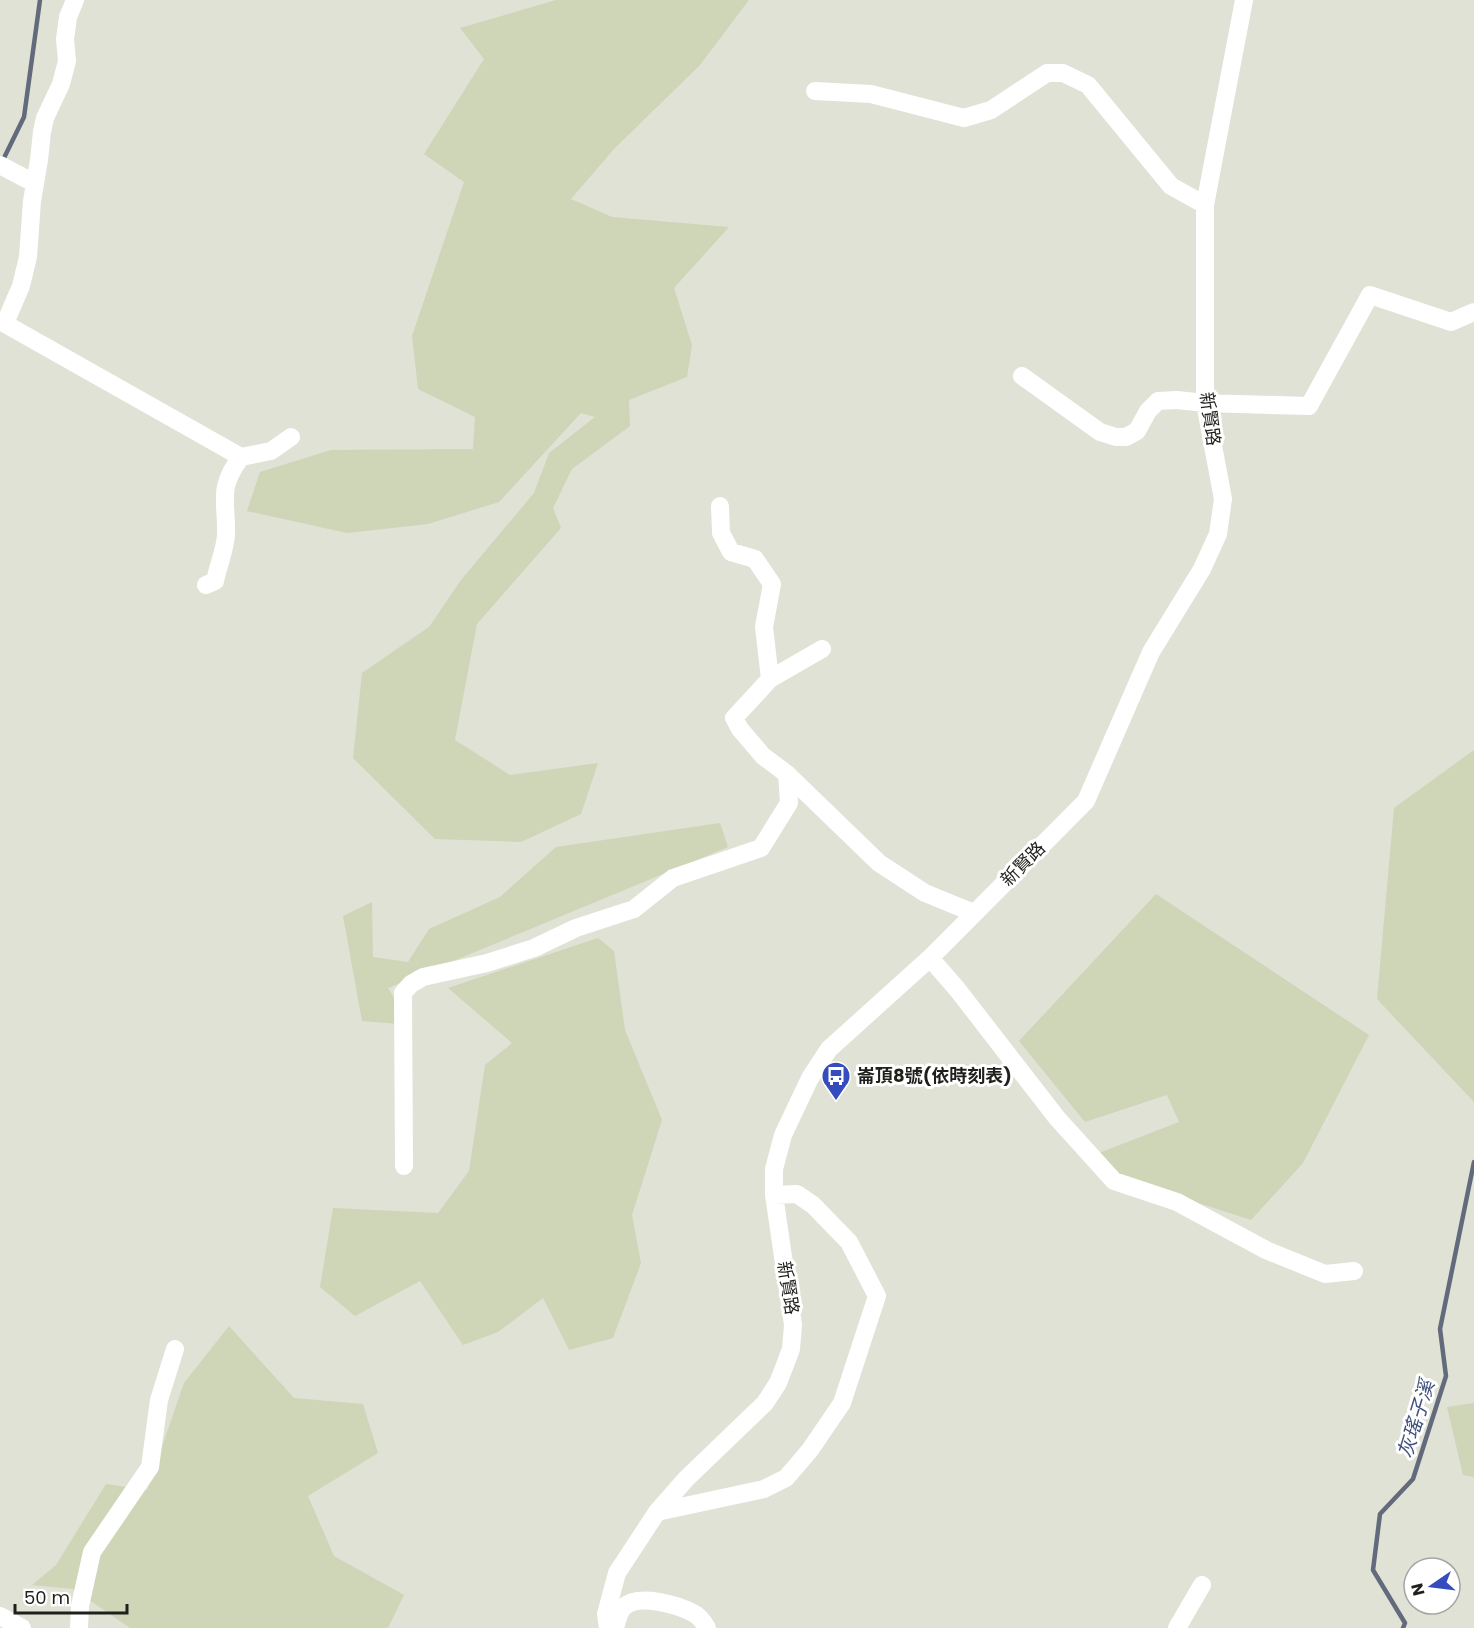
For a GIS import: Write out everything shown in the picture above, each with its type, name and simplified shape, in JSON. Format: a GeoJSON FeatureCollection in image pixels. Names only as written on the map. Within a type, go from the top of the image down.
{"type":"FeatureCollection","features":[{"type":"Feature","properties":{"kind":"street"},"geometry":{"type":"LineString","coordinates":[[75,0],[68,17],[65,39],[67,61],[61,84],[45,118],[34,183],[28,257],[21,286],[2,322],[241,457],[271,452],[291,437]]}},
{"type":"Feature","properties":{"kind":"street","name":"新賢路"},"geometry":{"type":"LineString","coordinates":[[608,1628],[606,1614],[617,1573],[657,1512],[686,1479],[765,1403],[786,1365],[794,1325],[772,1184],[776,1157],[796,1105],[810,1078],[830,1049],[930,958],[1086,801],[1150,652],[1202,569],[1218,534],[1223,498],[1205,403],[1205,204],[1244,0]]}},
{"type":"Feature","properties":{"kind":"street"},"geometry":{"type":"LineString","coordinates":[[815,91],[872,94],[964,118],[991,110],[1047,73],[1063,73],[1088,85],[1171,186],[1205,204]]}},
{"type":"Feature","properties":{"kind":"street"},"geometry":{"type":"LineString","coordinates":[[5,167],[34,183]]}},
{"type":"Feature","properties":{"kind":"street"},"geometry":{"type":"LineString","coordinates":[[1022,376],[1100,432],[1126,437],[1137,431],[1148,411],[1158,401],[1309,406],[1370,295],[1451,322],[1474,313]]}},
{"type":"Feature","properties":{"kind":"street"},"geometry":{"type":"LineString","coordinates":[[206,585],[215,581],[226,537],[224,492],[232,469],[241,457]]}},
{"type":"Feature","properties":{"kind":"street"},"geometry":{"type":"LineString","coordinates":[[720,506],[722,533],[731,552],[754,559],[772,584],[764,627],[770,679]]}},
{"type":"Feature","properties":{"kind":"street"},"geometry":{"type":"LineString","coordinates":[[822,649],[770,679],[735,718],[740,729],[763,756],[787,774],[879,862],[925,893],[974,913]]}},
{"type":"Feature","properties":{"kind":"street"},"geometry":{"type":"LineString","coordinates":[[404,1166],[403,993],[411,984],[423,978],[486,963],[534,948],[576,928],[634,909],[673,878],[761,848],[789,802],[787,774]]}},
{"type":"Feature","properties":{"kind":"street"},"geometry":{"type":"LineString","coordinates":[[930,958],[1057,1118],[1114,1181],[1177,1202],[1266,1250],[1325,1274],[1354,1271]]}},
{"type":"Feature","properties":{"kind":"street"},"geometry":{"type":"LineString","coordinates":[[657,1512],[764,1489],[786,1478],[810,1450],[842,1402],[877,1296],[849,1242],[813,1204],[797,1194],[774,1195]]}},
{"type":"Feature","properties":{"kind":"street"},"geometry":{"type":"LineString","coordinates":[[79,1628],[80,1606],[92,1552],[150,1467],[159,1400],[175,1349]]}},
{"type":"Feature","properties":{"kind":"street"},"geometry":{"type":"LineString","coordinates":[[1177,1628],[1203,1585]]}},
{"type":"Feature","properties":{"kind":"street"},"geometry":{"type":"LineString","coordinates":[[615,1628],[622,1608],[632,1601],[649,1600],[697,1615],[707,1628]]}},
{"type":"Feature","properties":{"kind":"street"},"geometry":{"type":"LineString","coordinates":[[0,1616],[22,1628]]}},
{"type":"Feature","properties":{"kind":"green space"},"geometry":{"type":"Polygon","coordinates":[[[556,0],[749,0],[700,65],[614,149],[571,199],[612,217],[729,227],[674,288],[692,345],[687,377],[629,400],[630,426],[572,469],[553,508],[561,528],[477,624],[455,740],[510,775],[598,763],[581,814],[521,842],[435,839],[353,758],[362,673],[429,627],[461,580],[534,493],[549,453],[595,417],[581,413],[499,502],[428,524],[347,533],[247,511],[260,472],[331,450],[473,449],[475,417],[418,389],[412,336],[464,182],[424,154],[484,59],[460,28],[556,0]]]}},
{"type":"Feature","properties":{"kind":"green space"},"geometry":{"type":"Polygon","coordinates":[[[1474,750],[1474,1102],[1377,999],[1394,808],[1474,750]]]}},
{"type":"Feature","properties":{"kind":"green space"},"geometry":{"type":"Polygon","coordinates":[[[720,823],[728,847],[388,988],[411,1025],[362,1021],[343,916],[372,902],[373,957],[408,962],[429,929],[500,897],[556,847],[720,823]]]}},
{"type":"Feature","properties":{"kind":"green space"},"geometry":{"type":"Polygon","coordinates":[[[1156,894],[1369,1035],[1303,1163],[1251,1220],[1124,1179],[1099,1153],[1179,1122],[1167,1095],[1085,1122],[1019,1041],[1156,894]]]}},
{"type":"Feature","properties":{"kind":"green space"},"geometry":{"type":"Polygon","coordinates":[[[598,938],[614,951],[625,1030],[662,1120],[632,1215],[641,1263],[613,1338],[569,1350],[543,1298],[498,1332],[463,1345],[420,1281],[355,1316],[320,1287],[333,1208],[438,1213],[469,1171],[485,1065],[512,1043],[448,988],[598,938]]]}},
{"type":"Feature","properties":{"kind":"green space"},"geometry":{"type":"Polygon","coordinates":[[[229,1326],[294,1398],[363,1404],[378,1453],[308,1496],[334,1556],[404,1595],[388,1628],[130,1628],[73,1589],[32,1585],[56,1565],[106,1484],[147,1490],[184,1383],[229,1326]]]}},
{"type":"Feature","properties":{"kind":"green space"},"geometry":{"type":"Polygon","coordinates":[[[1474,1403],[1474,1477],[1463,1475],[1447,1407],[1474,1403]]]}},
{"type":"Feature","properties":{"kind":"waterway"},"geometry":{"type":"LineString","coordinates":[[2,162],[24,117],[40,0]]}},
{"type":"Feature","properties":{"kind":"waterway","name":"灰瑤子溪"},"geometry":{"type":"LineString","coordinates":[[1403,1628],[1405,1623],[1373,1570],[1380,1514],[1413,1479],[1446,1376],[1440,1329],[1474,1162]]}},
{"type":"Feature","properties":{"kind":"place","name":"崙頂8號(依時刻表)"},"geometry":{"type":"Point","coordinates":[836,1102]}}]}
